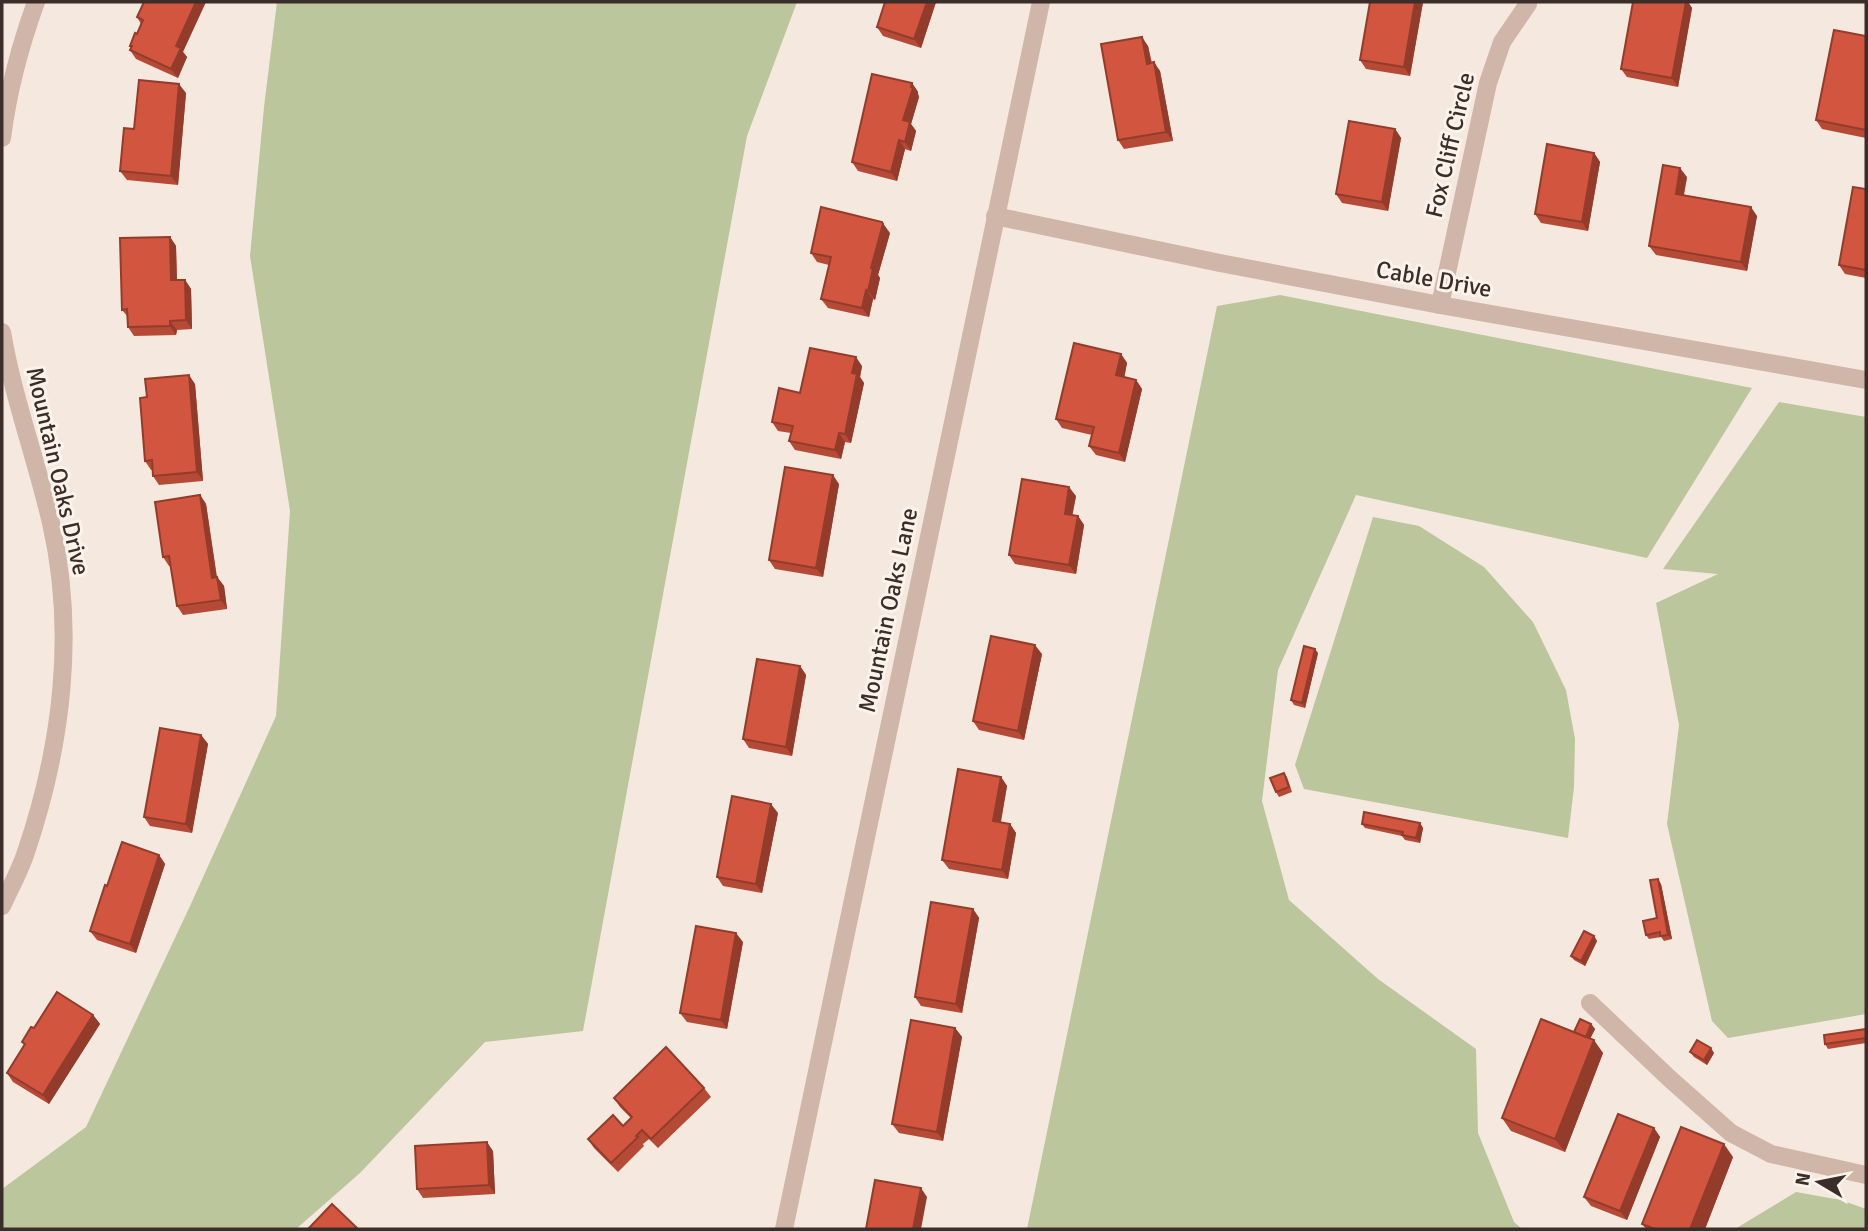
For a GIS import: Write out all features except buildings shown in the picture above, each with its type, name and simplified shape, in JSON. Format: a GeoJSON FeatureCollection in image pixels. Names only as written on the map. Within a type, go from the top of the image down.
{"type":"FeatureCollection","features":[{"type":"Feature","properties":{"kind":"street"},"geometry":{"type":"LineString","coordinates":[[2,138],[22,40],[36,2]]}},
{"type":"Feature","properties":{"kind":"street","name":"Mountain Oaks Lane"},"geometry":{"type":"LineString","coordinates":[[784,1229],[1041,2]]}},
{"type":"Feature","properties":{"kind":"street","name":"Fox Cliff Circle"},"geometry":{"type":"LineString","coordinates":[[1440,305],[1488,83],[1502,42],[1528,4]]}},
{"type":"Feature","properties":{"kind":"street","name":"Cable Drive"},"geometry":{"type":"LineString","coordinates":[[995,216],[1440,305],[1866,380]]}},
{"type":"Feature","properties":{"kind":"street","name":"Mountain Oaks Drive"},"geometry":{"type":"LineString","coordinates":[[2,332],[12,383],[51,523],[61,587],[64,652],[58,721],[45,787],[25,855],[2,906]]}},
{"type":"Feature","properties":{"kind":"street"},"geometry":{"type":"LineString","coordinates":[[1590,1003],[1731,1133],[1772,1154],[1866,1175]]}},
{"type":"Feature","properties":{"kind":"green space"},"geometry":{"type":"Polygon","coordinates":[[[277,2],[797,2],[747,136],[583,1031],[485,1042],[360,1173],[296,1229],[2,1229],[2,1189],[86,1127],[276,716],[290,511],[250,256],[277,2]]]}},
{"type":"Feature","properties":{"kind":"green space"},"geometry":{"type":"Polygon","coordinates":[[[1280,295],[1752,388],[1647,558],[1356,495],[1278,670],[1262,801],[1289,900],[1378,979],[1476,1049],[1478,1133],[1514,1222],[1522,1229],[1027,1229],[1217,306],[1280,295]]]}},
{"type":"Feature","properties":{"kind":"green space"},"geometry":{"type":"Polygon","coordinates":[[[1779,402],[1866,417],[1866,1014],[1728,1038],[1712,1021],[1667,824],[1679,725],[1656,603],[1718,574],[1663,569],[1779,402]]]}},
{"type":"Feature","properties":{"kind":"green space"},"geometry":{"type":"Polygon","coordinates":[[[1373,517],[1419,526],[1484,567],[1533,622],[1566,690],[1575,739],[1574,787],[1568,838],[1304,789],[1295,765],[1373,517]]]}},
{"type":"Feature","properties":{"kind":"green space"},"geometry":{"type":"Polygon","coordinates":[[[1796,1192],[1841,1200],[1866,1209],[1866,1229],[1735,1229],[1796,1192]]]}}]}
